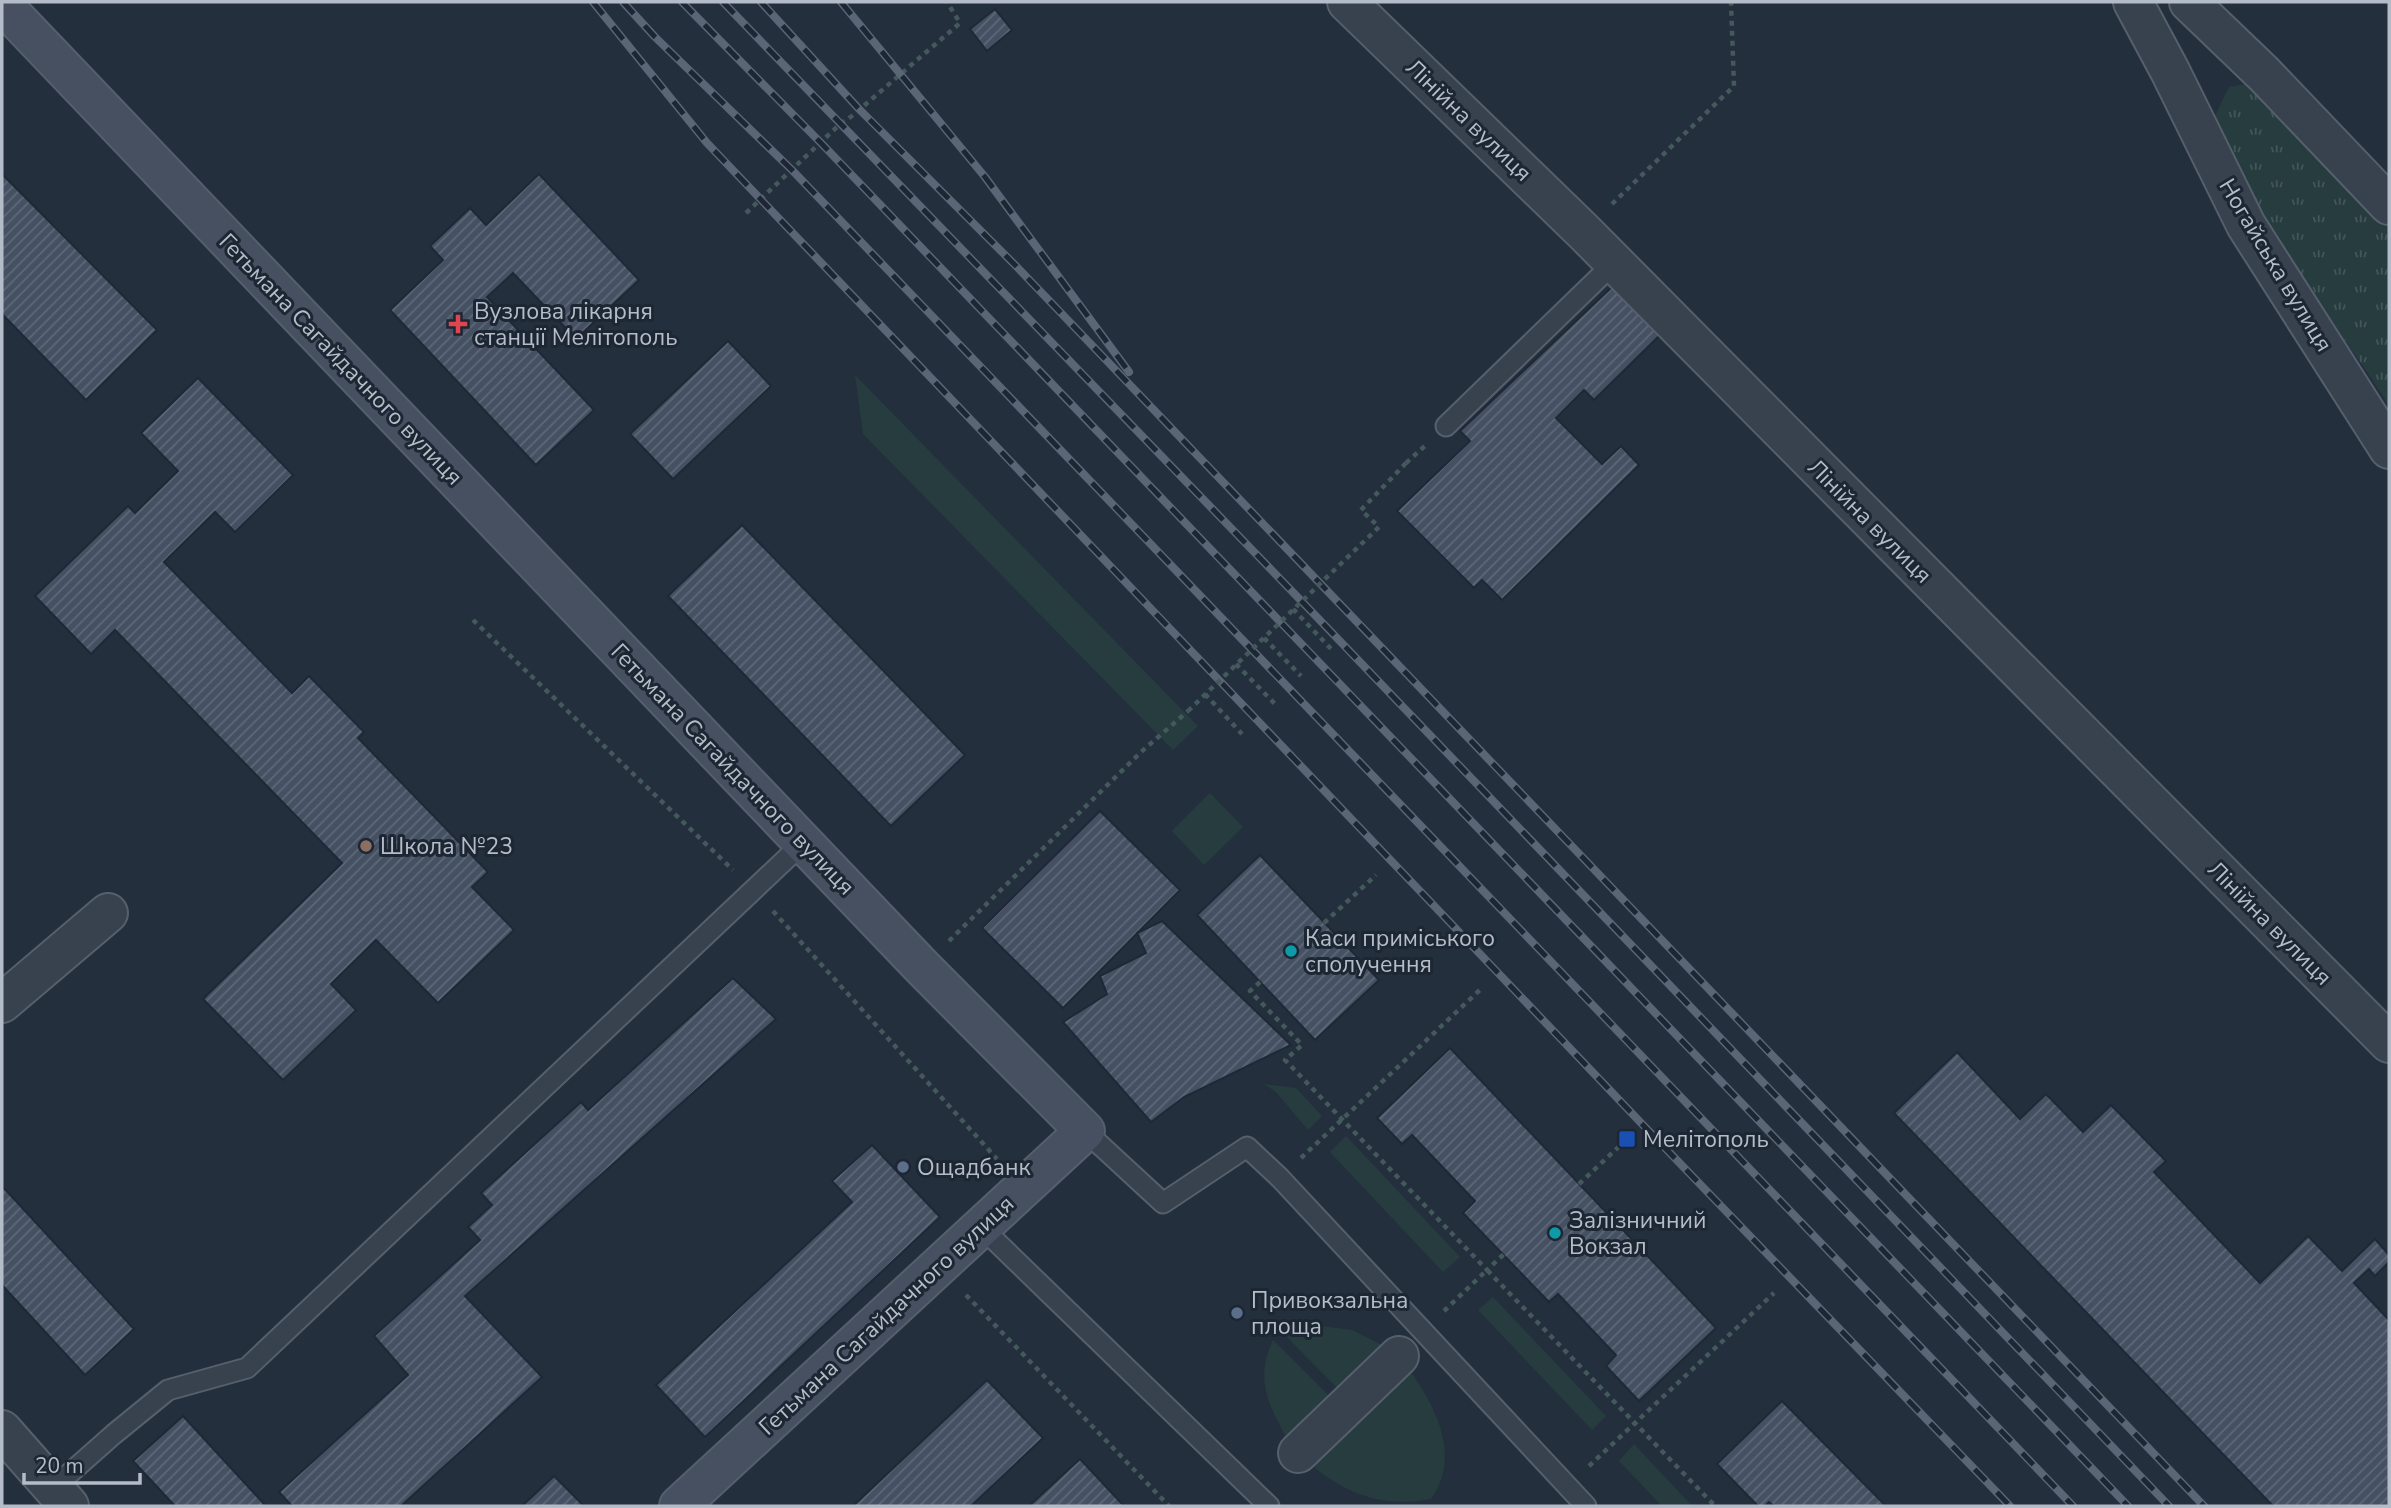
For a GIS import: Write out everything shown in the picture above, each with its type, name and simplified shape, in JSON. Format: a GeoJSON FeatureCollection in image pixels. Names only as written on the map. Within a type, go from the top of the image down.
{"type":"FeatureCollection","features":[{"type":"Feature","properties":{"kind":"street","name":"Лінійна вулиця"},"geometry":{"type":"LineString","coordinates":[[1347,2],[1584,232],[2389,1043]]}},
{"type":"Feature","properties":{"kind":"street","name":"Ногайська вулиця"},"geometry":{"type":"LineString","coordinates":[[2133,2],[2171,71],[2246,225],[2389,449]]}},
{"type":"Feature","properties":{"kind":"street"},"geometry":{"type":"LineString","coordinates":[[2189,2],[2264,74],[2389,205]]}},
{"type":"Feature","properties":{"kind":"street","name":"Гетьмана Сагайдачного вулиця"},"geometry":{"type":"LineString","coordinates":[[2,4],[922,967],[1085,1131],[679,1506]]}},
{"type":"Feature","properties":{"kind":"street"},"geometry":{"type":"LineString","coordinates":[[2,1003],[108,913]]}},
{"type":"Feature","properties":{"kind":"street"},"geometry":{"type":"LineString","coordinates":[[1298,1452],[1411,1343]]}},
{"type":"Feature","properties":{"kind":"street"},"geometry":{"type":"LineString","coordinates":[[2,1430],[61,1497]]}},
{"type":"Feature","properties":{"kind":"lane"},"geometry":{"type":"LineString","coordinates":[[1446,426],[1614,263]]}},
{"type":"Feature","properties":{"kind":"lane"},"geometry":{"type":"LineString","coordinates":[[61,1497],[114,1434],[168,1390],[247,1368],[803,843]]}},
{"type":"Feature","properties":{"kind":"lane"},"geometry":{"type":"LineString","coordinates":[[1085,1131],[1163,1203],[1247,1147],[1280,1178],[1411,1343],[1586,1506]]}},
{"type":"Feature","properties":{"kind":"lane"},"geometry":{"type":"LineString","coordinates":[[981,1227],[1269,1506]]}},
{"type":"Feature","properties":{"kind":"path"},"geometry":{"type":"LineString","coordinates":[[746,214],[840,124],[960,23],[947,2]]}},
{"type":"Feature","properties":{"kind":"path"},"geometry":{"type":"LineString","coordinates":[[1584,232],[1734,86],[1731,2]]}},
{"type":"Feature","properties":{"kind":"path"},"geometry":{"type":"LineString","coordinates":[[922,967],[1141,752],[1188,711],[1379,527],[1362,510],[1406,463]]}},
{"type":"Feature","properties":{"kind":"path"},"geometry":{"type":"LineString","coordinates":[[1293,610],[1334,652]]}},
{"type":"Feature","properties":{"kind":"path"},"geometry":{"type":"LineString","coordinates":[[1264,638],[1301,677]]}},
{"type":"Feature","properties":{"kind":"path"},"geometry":{"type":"LineString","coordinates":[[1237,664],[1276,705]]}},
{"type":"Feature","properties":{"kind":"path"},"geometry":{"type":"LineString","coordinates":[[1205,694],[1242,734]]}},
{"type":"Feature","properties":{"kind":"path"},"geometry":{"type":"LineString","coordinates":[[1324,923],[1376,875]]}},
{"type":"Feature","properties":{"kind":"path"},"geometry":{"type":"LineString","coordinates":[[1260,982],[1250,991],[1301,1045],[1285,1060],[1715,1506]]}},
{"type":"Feature","properties":{"kind":"path"},"geometry":{"type":"LineString","coordinates":[[1280,1178],[1483,987]]}},
{"type":"Feature","properties":{"kind":"path"},"geometry":{"type":"LineString","coordinates":[[1579,1184],[1627,1139]]}},
{"type":"Feature","properties":{"kind":"path"},"geometry":{"type":"LineString","coordinates":[[1411,1343],[1504,1254]]}},
{"type":"Feature","properties":{"kind":"path"},"geometry":{"type":"LineString","coordinates":[[939,1266],[1169,1506]]}},
{"type":"Feature","properties":{"kind":"path"},"geometry":{"type":"LineString","coordinates":[[1567,1486],[1774,1293]]}},
{"type":"Feature","properties":{"kind":"green space"},"geometry":{"type":"Polygon","coordinates":[[[2258,82],[2389,225],[2389,406],[2276,244],[2215,116],[2229,87],[2258,82]]]}},
{"type":"Feature","properties":{"kind":"green space"},"geometry":{"type":"Polygon","coordinates":[[[855,375],[1198,726],[1173,750],[863,434],[855,375]]]}},
{"type":"Feature","properties":{"kind":"green space"},"geometry":{"type":"Polygon","coordinates":[[[1210,793],[1243,827],[1204,865],[1172,831],[1210,793]]]}},
{"type":"Feature","properties":{"kind":"green space"},"geometry":{"type":"Polygon","coordinates":[[[1264,1084],[1296,1088],[1322,1116],[1308,1130],[1276,1092],[1264,1084]]]}},
{"type":"Feature","properties":{"kind":"green space"},"geometry":{"type":"Polygon","coordinates":[[[1346,1136],[1460,1257],[1443,1272],[1330,1152],[1346,1136]]]}},
{"type":"Feature","properties":{"kind":"green space"},"geometry":{"type":"Polygon","coordinates":[[[1493,1297],[1606,1416],[1592,1430],[1478,1310],[1493,1297]]]}},
{"type":"Feature","properties":{"kind":"green space"},"geometry":{"type":"Polygon","coordinates":[[[1314,1325],[1352,1330],[1386,1347],[1340,1391],[1281,1331],[1314,1325]]]}},
{"type":"Feature","properties":{"kind":"green space"},"geometry":{"type":"Polygon","coordinates":[[[1273,1340],[1332,1399],[1288,1441],[1270,1404],[1264,1380],[1267,1354],[1273,1340]]]}},
{"type":"Feature","properties":{"kind":"green space"},"geometry":{"type":"Polygon","coordinates":[[[1407,1367],[1427,1397],[1441,1431],[1444,1465],[1440,1482],[1431,1499],[1396,1502],[1365,1496],[1336,1483],[1308,1462],[1407,1367]]]}},
{"type":"Feature","properties":{"kind":"green space"},"geometry":{"type":"Polygon","coordinates":[[[1634,1444],[1692,1506],[1662,1506],[1619,1461],[1634,1444]]]}},
{"type":"Feature","properties":{"kind":"building"},"geometry":{"type":"Polygon","coordinates":[[[995,9],[1012,30],[987,51],[970,29],[995,9]]]}},
{"type":"Feature","properties":{"kind":"building"},"geometry":{"type":"Polygon","coordinates":[[[2,174],[157,330],[86,400],[2,314],[2,174]]]}},
{"type":"Feature","properties":{"kind":"building","name":"Вузлова лікарня станції Мелітополь"},"geometry":{"type":"Polygon","coordinates":[[[539,174],[639,280],[576,339],[513,273],[487,297],[594,410],[536,465],[390,310],[443,260],[430,246],[470,208],[486,225],[539,174]]]}},
{"type":"Feature","properties":{"kind":"building"},"geometry":{"type":"Polygon","coordinates":[[[1613,286],[1662,333],[1594,400],[1584,390],[1556,418],[1602,464],[1621,446],[1639,465],[1502,600],[1482,580],[1474,588],[1397,511],[1470,441],[1460,431],[1613,286]]]}},
{"type":"Feature","properties":{"kind":"building"},"geometry":{"type":"Polygon","coordinates":[[[728,341],[771,386],[673,479],[630,434],[728,341]]]}},
{"type":"Feature","properties":{"kind":"building"},"geometry":{"type":"Polygon","coordinates":[[[198,378],[293,475],[235,532],[215,512],[164,562],[292,693],[309,676],[364,732],[358,738],[488,872],[472,887],[514,930],[438,1003],[376,940],[331,984],[356,1010],[283,1080],[203,999],[342,863],[115,630],[91,654],[35,596],[128,506],[135,513],[178,471],[141,433],[198,378]]]}},
{"type":"Feature","properties":{"kind":"building"},"geometry":{"type":"Polygon","coordinates":[[[742,525],[965,755],[891,826],[668,596],[742,525]]]}},
{"type":"Feature","properties":{"kind":"building"},"geometry":{"type":"Polygon","coordinates":[[[1100,811],[1180,890],[1063,1008],[982,928],[1100,811]]]}},
{"type":"Feature","properties":{"kind":"building","name":"Каси приміського сполучення"},"geometry":{"type":"Polygon","coordinates":[[[1260,855],[1379,980],[1315,1040],[1197,915],[1260,855]]]}},
{"type":"Feature","properties":{"kind":"building"},"geometry":{"type":"Polygon","coordinates":[[[1162,921],[1291,1045],[1184,1097],[1151,1122],[1063,1022],[1107,994],[1100,976],[1146,953],[1137,933],[1162,921]]]}},
{"type":"Feature","properties":{"kind":"building"},"geometry":{"type":"Polygon","coordinates":[[[733,978],[776,1019],[465,1296],[542,1377],[401,1506],[292,1506],[279,1492],[408,1375],[374,1336],[480,1240],[468,1227],[492,1205],[481,1193],[581,1102],[588,1110],[733,978]]]}},
{"type":"Feature","properties":{"kind":"building","name":"Залізничний Вокзал"},"geometry":{"type":"Polygon","coordinates":[[[1450,1048],[1716,1328],[1639,1401],[1606,1366],[1616,1355],[1558,1294],[1549,1302],[1463,1213],[1475,1201],[1412,1135],[1402,1144],[1377,1118],[1450,1048]]]}},
{"type":"Feature","properties":{"kind":"building"},"geometry":{"type":"Polygon","coordinates":[[[1957,1052],[2020,1119],[2046,1094],[2083,1132],[2111,1105],[2166,1161],[2154,1172],[2260,1283],[2308,1236],[2342,1271],[2375,1239],[2389,1255],[2389,1262],[2375,1276],[2369,1269],[2354,1283],[2389,1320],[2389,1506],[2273,1506],[1894,1113],[1957,1052]]]}},
{"type":"Feature","properties":{"kind":"building"},"geometry":{"type":"Polygon","coordinates":[[[872,1145],[940,1217],[705,1437],[656,1385],[852,1202],[832,1181],[872,1145]]]}},
{"type":"Feature","properties":{"kind":"building"},"geometry":{"type":"Polygon","coordinates":[[[2,1186],[134,1329],[85,1375],[2,1285],[2,1186]]]}},
{"type":"Feature","properties":{"kind":"building"},"geometry":{"type":"Polygon","coordinates":[[[987,1380],[1043,1438],[971,1506],[853,1506],[987,1380]]]}},
{"type":"Feature","properties":{"kind":"building"},"geometry":{"type":"Polygon","coordinates":[[[1782,1401],[1886,1506],[1774,1506],[1769,1502],[1765,1506],[1758,1506],[1717,1464],[1782,1401]]]}},
{"type":"Feature","properties":{"kind":"building"},"geometry":{"type":"Polygon","coordinates":[[[183,1416],[266,1506],[175,1506],[133,1461],[183,1416]]]}},
{"type":"Feature","properties":{"kind":"building"},"geometry":{"type":"Polygon","coordinates":[[[1080,1459],[1124,1506],[1029,1506],[1080,1459]]]}},
{"type":"Feature","properties":{"kind":"building"},"geometry":{"type":"Polygon","coordinates":[[[554,1476],[584,1506],[522,1506],[554,1476]]]}},
{"type":"Feature","properties":{"kind":"railway"},"geometry":{"type":"LineString","coordinates":[[593,2],[707,143],[2010,1506]]}},
{"type":"Feature","properties":{"kind":"railway"},"geometry":{"type":"LineString","coordinates":[[623,2],[655,37],[792,170],[2073,1506]]}},
{"type":"Feature","properties":{"kind":"railway"},"geometry":{"type":"LineString","coordinates":[[682,2],[821,143],[2128,1506]]}},
{"type":"Feature","properties":{"kind":"railway"},"geometry":{"type":"LineString","coordinates":[[723,2],[2169,1506]]}},
{"type":"Feature","properties":{"kind":"railway"},"geometry":{"type":"LineString","coordinates":[[761,2],[859,109],[1016,266],[2204,1506]]}},
{"type":"Feature","properties":{"kind":"railway"},"geometry":{"type":"LineString","coordinates":[[841,2],[985,177],[1129,372]]}},
{"type":"Feature","properties":{"kind":"place","name":"Вузлова лікарня станції Мелітополь"},"geometry":{"type":"Point","coordinates":[458,324]}},
{"type":"Feature","properties":{"kind":"place","name":"Школа №23"},"geometry":{"type":"Point","coordinates":[366,846]}},
{"type":"Feature","properties":{"kind":"place","name":"Каси приміського сполучення"},"geometry":{"type":"Point","coordinates":[1291,951]}},
{"type":"Feature","properties":{"kind":"place","name":"Мелітополь"},"geometry":{"type":"Point","coordinates":[1627,1139]}},
{"type":"Feature","properties":{"kind":"place","name":"Ощадбанк"},"geometry":{"type":"Point","coordinates":[903,1167]}},
{"type":"Feature","properties":{"kind":"place","name":"Залізничний Вокзал"},"geometry":{"type":"Point","coordinates":[1555,1233]}},
{"type":"Feature","properties":{"kind":"place","name":"Привокзальна площа"},"geometry":{"type":"Point","coordinates":[1237,1313]}}]}
